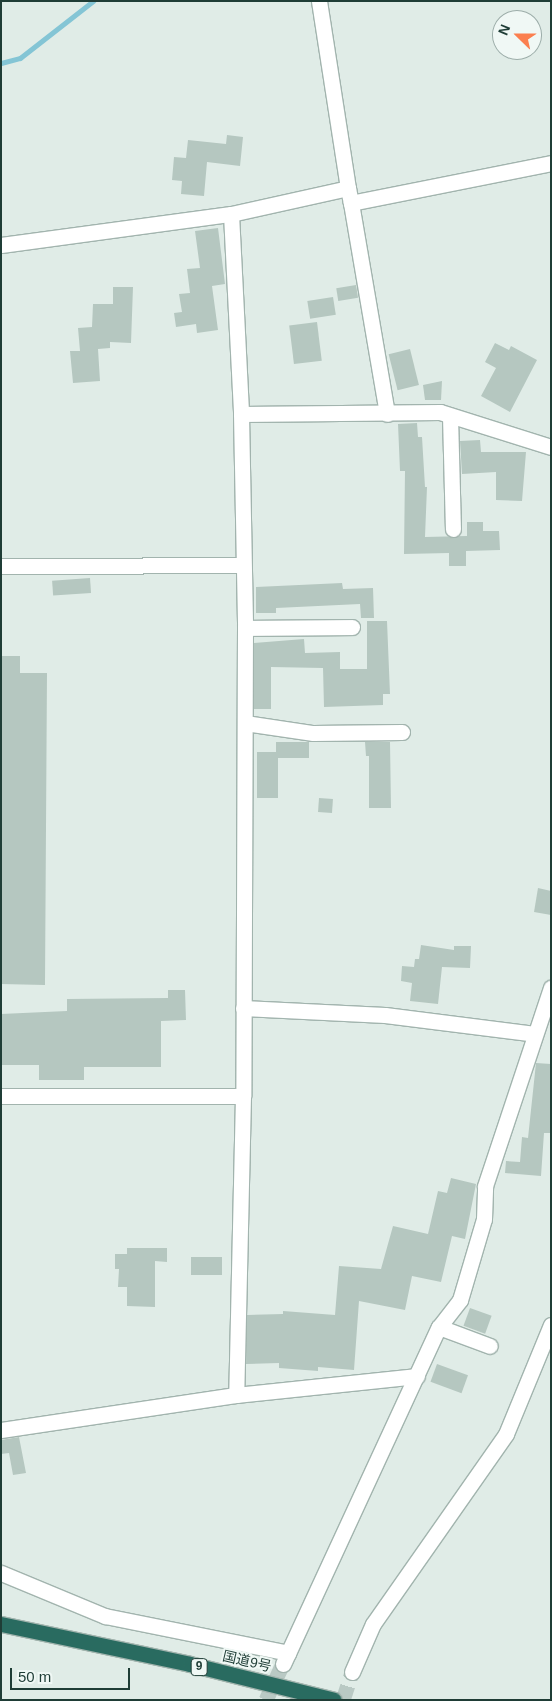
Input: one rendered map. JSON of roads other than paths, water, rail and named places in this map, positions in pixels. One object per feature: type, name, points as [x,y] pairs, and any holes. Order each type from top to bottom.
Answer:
[{"type":"highway","name":"国道9号","points":[[1,1614],[63,1639]]},
{"type":"highway","name":"国道9号","points":[[1,1624],[63,1639],[190,1664],[334,1700]]},
{"type":"street","points":[[319,1],[349,196],[387,414]]},
{"type":"street","points":[[1,245],[231,214],[551,163]]},
{"type":"street","points":[[231,214],[240,414],[245,628],[244,1096],[236,1395]]},
{"type":"street","points":[[240,414],[440,412],[551,447]]},
{"type":"street","points":[[450,416],[453,529]]},
{"type":"street","points":[[1,566],[243,565]]},
{"type":"street","points":[[245,628],[352,627]]},
{"type":"street","points":[[245,723],[313,733],[402,732]]},
{"type":"street","points":[[1,1572],[104,1616],[286,1658],[439,1327],[460,1300],[484,1219],[484,1186],[551,988]]},
{"type":"street","points":[[243,1008],[385,1015],[535,1034]]},
{"type":"street","points":[[1,1096],[244,1096]]},
{"type":"street","points":[[352,1672],[373,1624],[506,1434],[551,1325]]},
{"type":"street","points":[[439,1327],[490,1346]]},
{"type":"street","points":[[1,1430],[236,1395],[417,1376]]},
{"type":"waterway","points":[[1,63],[20,58],[93,1]]},
{"type":"tunnel","points":[[266,1700],[283,1664]]},
{"type":"tunnel","points":[[343,1700],[352,1672]]}]
